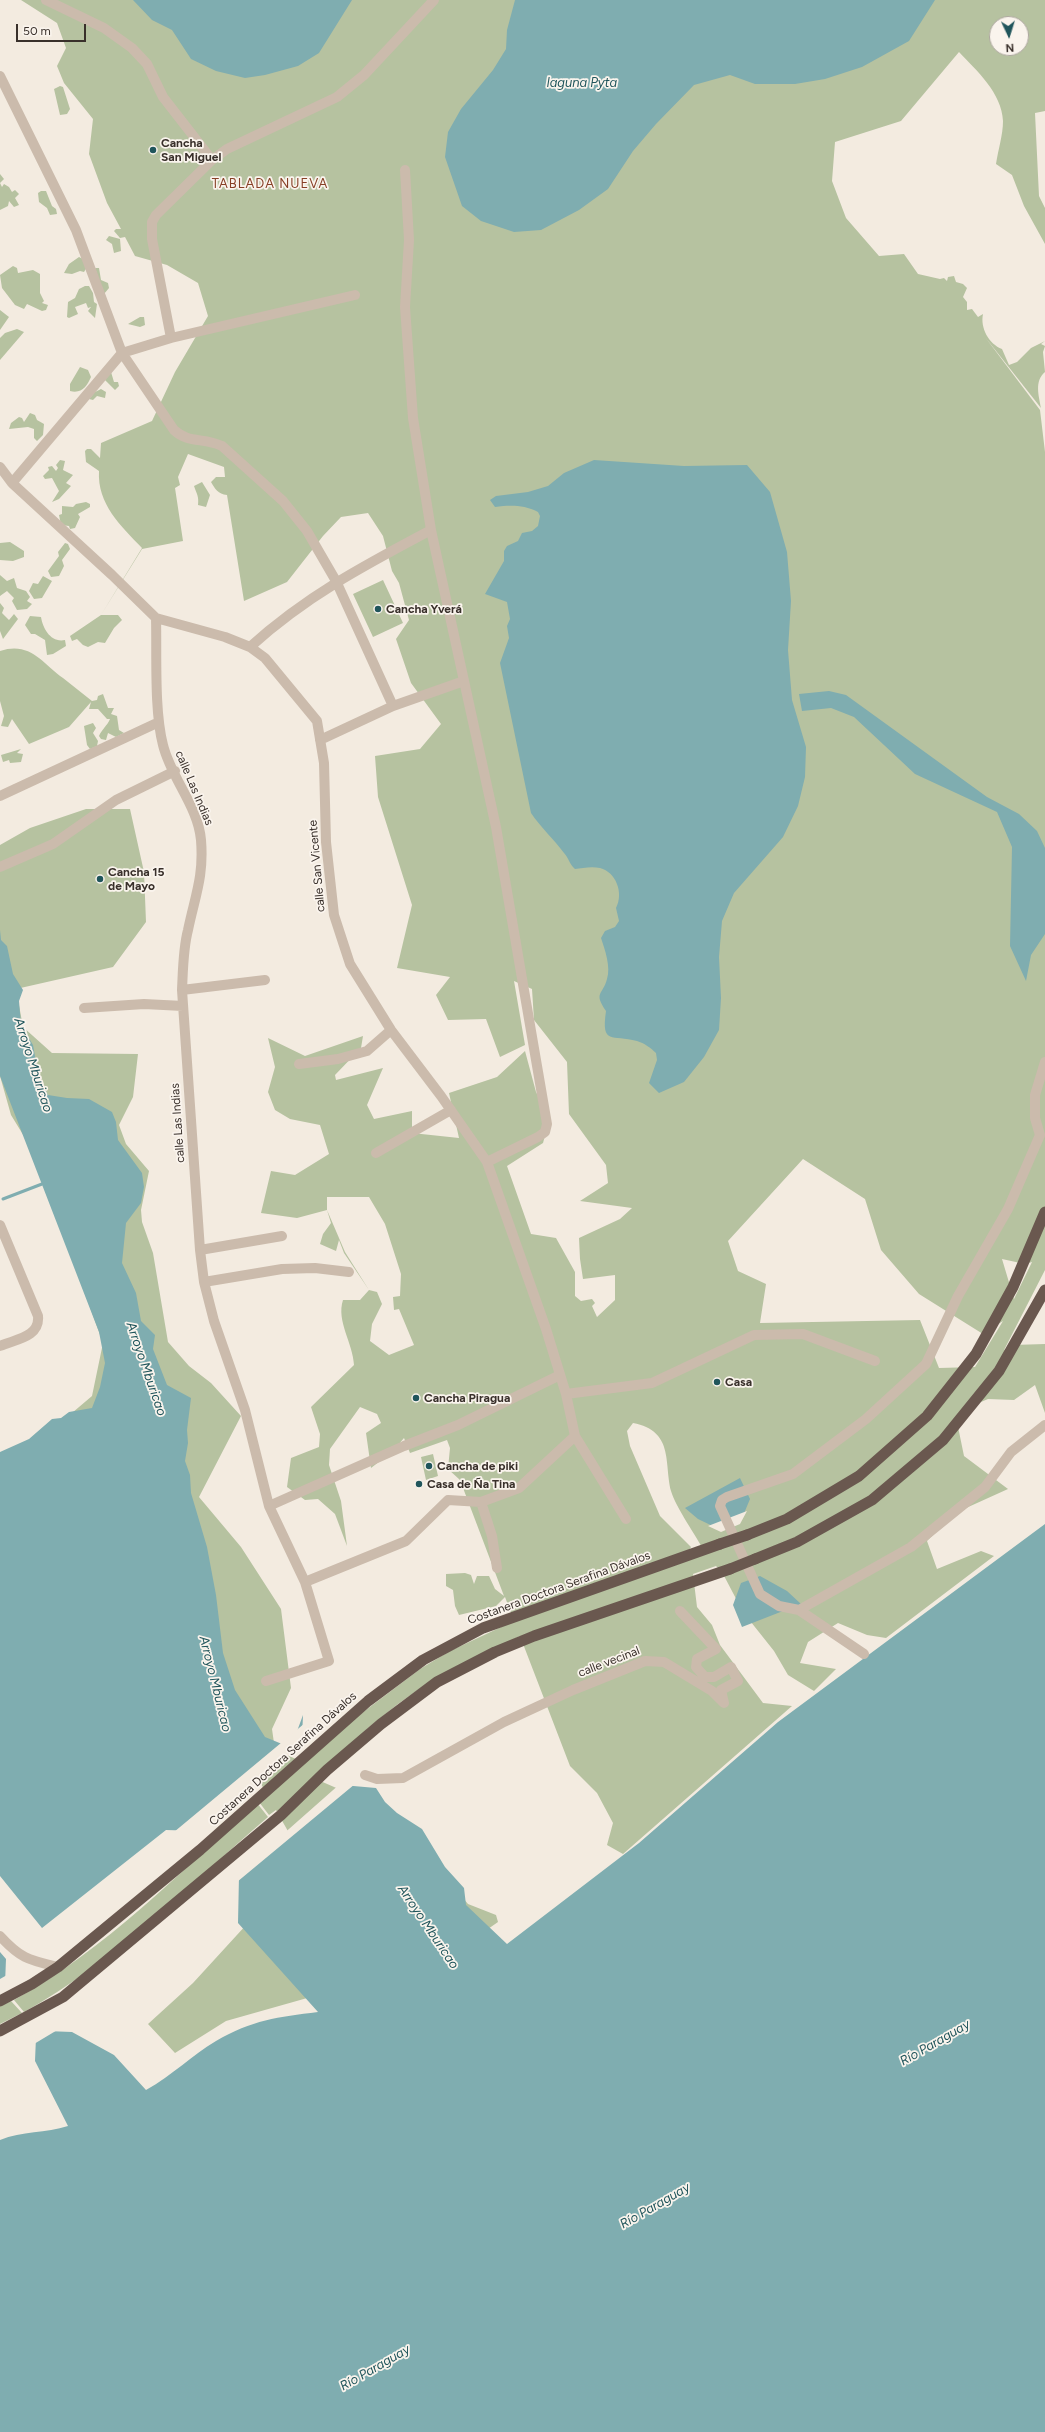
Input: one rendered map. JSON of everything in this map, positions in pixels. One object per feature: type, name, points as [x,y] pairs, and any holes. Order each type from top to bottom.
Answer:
[{"type":"highway","name":"Costanera Doctora Serafina Dávalos","points":[[0,2001],[32,1984],[58,1967],[200,1850],[368,1701],[423,1660],[483,1628],[747,1535],[787,1519],[860,1476],[927,1416],[976,1354],[1013,1287],[1045,1212]]},
{"type":"highway","points":[[3,2029],[63,1997],[281,1814],[327,1770],[381,1724],[437,1682],[496,1652],[534,1636],[755,1560],[797,1542],[872,1500],[943,1440],[999,1371],[1045,1290]]},
{"type":"street","points":[[46,0],[104,28],[132,48],[147,64],[163,97],[212,160]]},
{"type":"street","points":[[171,338],[152,239],[152,222],[156,215],[212,160],[227,149],[247,138],[337,97],[364,75],[434,0]]},
{"type":"street","points":[[0,76],[76,230],[122,353],[170,424],[182,438],[210,440],[222,446],[288,506],[307,531],[336,581],[393,706]]},
{"type":"street","points":[[405,170],[409,240],[405,306],[407,363],[413,418],[431,530],[496,827],[547,1124],[545,1132],[538,1137],[487,1162]]},
{"type":"street","points":[[12,483],[122,353],[171,338],[355,295]]},
{"type":"street","points":[[0,467],[12,483],[112,575],[156,618]]},
{"type":"street","points":[[250,647],[278,622],[336,581],[431,530]]},
{"type":"street","name":"calle San Vicente","points":[[156,618],[225,636],[250,647],[265,658],[317,720],[324,763],[326,842],[334,914],[350,964],[391,1030],[451,1110],[487,1162],[560,1374],[575,1436],[626,1520]]},
{"type":"street","name":"calle Las Indias","points":[[156,618],[160,722],[163,745],[169,764],[174,771],[196,819],[201,839],[200,887],[188,930],[184,952],[182,990],[193,1149],[197,1182],[200,1250],[204,1282],[221,1345],[245,1410],[269,1506],[305,1582],[329,1661],[266,1681]]},
{"type":"street","points":[[320,740],[393,706],[464,681]]},
{"type":"street","points":[[0,796],[160,722]]},
{"type":"street","points":[[0,867],[53,844],[116,800],[174,771]]},
{"type":"street","points":[[182,990],[265,980]]},
{"type":"street","points":[[84,1008],[144,1004],[183,1006]]},
{"type":"street","points":[[299,1064],[338,1059],[367,1051],[391,1030]]},
{"type":"street","points":[[864,1654],[799,1610],[779,1606],[760,1594],[720,1506],[722,1500],[727,1496],[793,1474],[866,1419],[926,1364],[958,1296],[1008,1209],[1040,1135],[1035,1118],[1035,1095],[1045,1062]]},
{"type":"street","points":[[376,1153],[451,1110]]},
{"type":"street","points":[[0,1225],[38,1316],[39,1325],[35,1332],[0,1346]]},
{"type":"street","points":[[200,1250],[282,1236]]},
{"type":"street","points":[[204,1282],[282,1269],[315,1268],[349,1272]]},
{"type":"street","points":[[566,1394],[652,1383],[754,1335],[803,1334],[875,1361]]},
{"type":"street","points":[[269,1506],[404,1446],[458,1425],[560,1374]]},
{"type":"street","points":[[799,1610],[911,1547],[985,1487],[1012,1452],[1045,1425]]},
{"type":"street","points":[[305,1582],[406,1541],[448,1500],[481,1502],[520,1488],[575,1436]]},
{"type":"street","points":[[481,1502],[492,1536],[497,1568]]},
{"type":"street","name":"calle vecinal","points":[[365,1775],[377,1779],[403,1778],[504,1722],[573,1690],[645,1661],[664,1662],[712,1691],[724,1703],[721,1690],[738,1681],[731,1667],[714,1677],[705,1677],[696,1667],[697,1659],[716,1649],[680,1611]]},
{"type":"street","points":[[0,1936],[15,1952],[25,1959],[58,1967]]},
{"type":"green space","points":[[21,0],[1045,0],[1045,111],[1035,113],[1039,196],[1045,208],[1045,244],[1024,206],[1012,175],[996,164],[1003,126],[1002,111],[998,101],[980,74],[959,52],[901,121],[835,142],[832,181],[846,218],[879,256],[904,254],[918,274],[940,279],[944,278],[947,281],[948,277],[954,276],[956,282],[963,284],[967,288],[963,297],[967,302],[967,310],[972,309],[978,317],[983,314],[982,319],[986,335],[997,347],[1002,349],[1009,365],[1017,362],[1031,348],[1045,341],[1041,344],[1045,346],[1043,352],[1045,372],[1038,384],[1038,394],[1041,408],[985,337],[1040,410],[1045,452],[1045,1270],[1004,1350],[1013,1345],[1045,1344],[1045,1413],[1035,1385],[1014,1400],[988,1399],[960,1411],[956,1417],[964,1456],[1008,1489],[955,1513],[927,1541],[937,1569],[981,1551],[994,1556],[886,1638],[867,1635],[838,1623],[808,1642],[800,1663],[836,1669],[814,1691],[788,1675],[774,1651],[743,1612],[722,1572],[716,1566],[693,1574],[697,1607],[712,1625],[720,1645],[763,1703],[792,1706],[623,1854],[607,1845],[613,1823],[597,1793],[570,1766],[520,1636],[429,1682],[368,1728],[318,1780],[341,1790],[428,1856],[468,1904],[496,1915],[498,1922],[445,1959],[226,2021],[175,2053],[148,2024],[193,1983],[247,1924],[289,1833],[276,1810],[269,1815],[259,1802],[267,1795],[253,1769],[0,1474],[92,1396],[103,1343],[33,1151],[11,1115],[0,1076],[0,845],[30,828],[86,809],[130,809],[144,872],[146,922],[113,967],[16,989],[23,1027],[52,1053],[138,1054],[133,1097],[119,1125],[126,1144],[149,1171],[141,1210],[142,1222],[153,1253],[168,1342],[189,1366],[211,1383],[241,1416],[199,1497],[241,1547],[281,1609],[291,1688],[272,1729],[275,1750],[296,1759],[358,1716],[420,1669],[450,1651],[514,1621],[505,1597],[496,1606],[459,1615],[455,1606],[453,1590],[446,1586],[446,1574],[465,1573],[471,1575],[474,1584],[477,1576],[489,1576],[495,1589],[504,1596],[460,1480],[448,1469],[450,1448],[447,1440],[410,1453],[404,1438],[393,1451],[371,1468],[366,1433],[381,1423],[377,1414],[360,1407],[330,1449],[329,1465],[341,1501],[347,1546],[335,1514],[318,1499],[305,1500],[287,1487],[291,1458],[319,1447],[320,1434],[311,1407],[354,1365],[351,1349],[343,1324],[341,1308],[343,1300],[360,1300],[369,1290],[377,1292],[382,1304],[372,1324],[370,1341],[389,1355],[414,1345],[399,1309],[394,1310],[393,1297],[400,1296],[401,1274],[385,1224],[369,1197],[327,1197],[327,1210],[297,1218],[261,1213],[271,1171],[295,1175],[329,1154],[320,1125],[290,1119],[275,1110],[268,1092],[275,1067],[268,1038],[305,1056],[363,1036],[361,1048],[335,1075],[336,1080],[383,1068],[367,1105],[374,1119],[412,1111],[412,1133],[459,1138],[449,1093],[497,1077],[525,1051],[536,1092],[550,1117],[543,1143],[507,1166],[531,1234],[556,1238],[575,1272],[575,1296],[581,1301],[592,1299],[595,1303],[592,1306],[597,1317],[615,1300],[615,1275],[583,1279],[579,1238],[620,1219],[632,1208],[580,1201],[608,1183],[606,1165],[569,1114],[567,1062],[534,1020],[532,989],[514,981],[525,1045],[500,1057],[486,1019],[448,1020],[436,995],[450,977],[397,968],[412,905],[378,797],[375,756],[420,749],[441,724],[411,683],[396,639],[409,620],[399,583],[392,571],[383,536],[368,513],[341,517],[323,536],[287,582],[244,601],[227,495],[221,494],[217,491],[211,482],[216,477],[225,477],[224,467],[188,454],[178,477],[180,485],[175,488],[183,541],[142,549],[101,615],[142,548],[119,523],[106,504],[99,483],[99,471],[86,462],[85,451],[87,449],[91,449],[100,458],[101,443],[152,421],[175,372],[208,316],[198,283],[167,265],[135,256],[125,237],[120,238],[114,231],[116,229],[121,229],[107,203],[89,154],[93,119],[64,83],[57,66],[66,48],[57,23]],"holes":[[[803,1159],[865,1199],[881,1250],[919,1294],[983,1334],[1003,1321],[975,1367],[939,1368],[920,1320],[760,1323],[766,1284],[738,1271],[728,1241]],[[1002,1259],[1025,1264],[1032,1262],[1014,1299]],[[633,1423],[646,1427],[655,1433],[661,1440],[667,1459],[671,1491],[705,1553],[687,1554],[691,1547],[660,1516],[630,1446],[627,1431]]]},
{"type":"green space","points":[[60,86],[63,87],[70,109],[67,114],[60,115],[54,89]]},
{"type":"green space","points":[[0,174],[4,179],[0,183]]},
{"type":"green space","points":[[0,183],[2,187],[4,184],[9,187],[12,192],[15,190],[19,194],[15,198],[19,205],[14,207],[9,201],[8,206],[0,210]]},
{"type":"green space","points":[[41,191],[46,191],[52,206],[56,209],[57,214],[50,215],[47,208],[39,202],[38,193]]},
{"type":"green space","points":[[109,236],[120,239],[121,251],[114,253],[112,244],[106,240]]},
{"type":"green space","points":[[79,257],[85,260],[87,267],[84,272],[80,271],[72,274],[64,273],[69,264]]},
{"type":"green space","points":[[13,266],[17,268],[18,273],[33,270],[40,274],[40,293],[44,301],[42,303],[48,305],[46,310],[42,311],[27,304],[24,309],[15,305],[2,288],[0,275]]},
{"type":"green space","points":[[95,268],[99,268],[101,280],[108,283],[109,288],[104,294]]},
{"type":"green space","points":[[89,286],[93,293],[94,302],[97,304],[95,318],[88,311],[91,307],[88,308],[86,303],[75,307],[78,314],[69,318],[67,317],[68,302],[75,298],[79,289]]},
{"type":"green space","points":[[0,310],[9,317],[0,330]]},
{"type":"green space","points":[[140,317],[144,317],[145,325],[140,327],[128,324]]},
{"type":"green space","points":[[17,329],[24,332],[0,360],[0,338],[5,333]]},
{"type":"green space","points":[[80,367],[88,370],[91,377],[86,386],[81,390],[74,392],[70,391],[70,384]]},
{"type":"green space","points":[[111,372],[114,382],[118,382],[119,386],[115,390],[104,379]]},
{"type":"green space","points":[[101,389],[106,392],[105,398],[97,396],[93,400],[89,399],[95,392]]},
{"type":"green space","points":[[30,413],[35,415],[37,420],[44,424],[43,435],[37,441],[34,438],[34,429],[28,427],[9,429],[11,423],[19,417],[22,418],[24,422]]},
{"type":"green space","points":[[60,460],[65,461],[63,470],[73,475],[66,483],[71,486],[59,499],[52,502],[59,491],[52,478],[45,479],[43,476],[49,470],[48,467],[52,466],[56,471],[58,468],[56,465]]},
{"type":"green space","points":[[202,482],[210,495],[206,507],[198,505],[198,497],[194,486]]},
{"type":"green space","points":[[86,502],[90,504],[90,507],[78,514],[80,517],[75,528],[70,529],[69,526],[61,525],[59,515],[62,514],[62,506],[73,507],[76,504]]},
{"type":"green space","points":[[10,542],[24,551],[24,557],[13,561],[0,560],[0,543]]},
{"type":"green space","points":[[65,543],[68,544],[70,549],[62,560],[64,566],[59,576],[51,577],[48,571],[59,556],[58,552]]},
{"type":"green space","points":[[0,575],[7,581],[14,578],[17,588],[26,591],[30,597],[27,601],[32,604],[27,609],[17,610],[12,601],[14,598],[7,591],[0,596]]},
{"type":"green space","points":[[43,576],[52,581],[42,598],[34,599],[29,591],[33,583],[38,584]]},
{"type":"green space","name":"Cancha Yverá","points":[[383,580],[403,623],[373,637],[353,594]]},
{"type":"green space","points":[[0,603],[4,608],[2,613],[9,620],[14,614],[18,619],[3,639],[0,631]]},
{"type":"green space","points":[[101,615],[118,615],[122,620],[114,628],[105,643],[98,642],[88,647],[83,645],[77,639],[72,641],[70,636]]},
{"type":"green space","points":[[30,616],[41,617],[48,634],[56,639],[65,640],[66,646],[53,654],[47,655],[45,640],[35,634],[31,634],[25,625]]},
{"type":"green space","points":[[20,649],[28,651],[42,660],[92,701],[97,700],[98,696],[103,694],[108,708],[114,708],[111,714],[117,716],[119,730],[124,733],[116,737],[108,733],[106,740],[101,739],[99,736],[110,719],[107,719],[98,709],[89,709],[91,702],[69,727],[29,744],[12,719],[8,727],[1,726],[4,716],[0,701],[0,651]]},
{"type":"green space","points":[[93,723],[96,728],[93,733],[98,741],[97,746],[90,749],[87,745],[84,726]]},
{"type":"green space","points":[[21,749],[17,753],[23,754],[21,762],[10,763],[9,760],[3,762],[1,755]]},
{"type":"green space","points":[[327,1210],[345,1252],[369,1290],[344,1253],[339,1240],[336,1251],[320,1244],[323,1234],[331,1223]]},
{"type":"green space","name":"Cancha de piki","points":[[433,1454],[438,1476],[426,1480],[421,1457]]},
{"type":"green space","points":[[257,1803],[268,1817],[120,1946],[57,1992],[24,2012],[14,2000],[80,1958],[111,1934],[141,1909]]},
{"type":"green space","points":[[11,2001],[22,2013],[0,2024],[0,2006]]},
{"type":"water","points":[[133,0],[352,0],[319,53],[298,66],[265,75],[245,78],[216,71],[191,59],[172,30],[152,20]]},
{"type":"water","name":"laguna Pyta","points":[[515,0],[935,0],[909,41],[862,67],[825,79],[795,84],[755,84],[730,75],[694,85],[656,124],[633,151],[608,189],[579,210],[541,230],[514,232],[481,221],[462,206],[445,157],[448,132],[461,109],[493,70],[506,49],[507,30]]},
{"type":"water","points":[[594,460],[684,466],[747,465],[770,492],[787,552],[791,601],[788,650],[792,700],[806,747],[805,777],[798,806],[783,837],[734,893],[722,921],[719,957],[721,998],[719,1030],[704,1057],[684,1082],[659,1093],[649,1083],[657,1060],[656,1053],[640,1042],[610,1036],[607,1034],[605,1029],[606,1011],[600,1000],[600,994],[607,979],[608,969],[607,958],[601,938],[605,931],[615,927],[619,921],[616,908],[619,890],[614,878],[606,870],[594,867],[575,869],[571,865],[566,855],[531,813],[500,663],[509,638],[507,626],[510,619],[507,602],[485,594],[504,561],[504,551],[507,546],[518,541],[522,533],[532,531],[538,526],[540,516],[538,512],[522,507],[495,507],[490,500],[496,496],[528,492],[548,486],[564,473]]},
{"type":"water","points":[[829,691],[846,695],[987,797],[1019,814],[1037,831],[1045,848],[1045,934],[1031,955],[1026,981],[1010,946],[1012,847],[997,812],[915,774],[854,717],[831,708],[802,711],[799,694]]},
{"type":"water","name":"Arroyo Mburicao","points":[[0,930],[1,940],[7,946],[13,974],[23,990],[19,1001],[21,1025],[33,1045],[39,1078],[48,1095],[89,1099],[112,1112],[116,1122],[118,1140],[142,1173],[144,1187],[141,1203],[126,1223],[122,1263],[136,1293],[141,1321],[155,1335],[153,1349],[167,1385],[191,1398],[187,1430],[188,1443],[185,1461],[190,1475],[191,1493],[207,1547],[216,1595],[223,1653],[235,1690],[265,1737],[282,1744],[296,1734],[303,1715],[302,1738],[199,1831],[166,1830],[42,1928],[0,1876],[0,1452],[29,1439],[52,1419],[61,1418],[69,1412],[92,1408],[100,1387],[105,1363],[99,1332],[0,1076]]},
{"type":"water","points":[[740,1478],[750,1499],[740,1523],[721,1530],[698,1519],[685,1508]]},
{"type":"water","points":[[1045,1524],[1045,2432],[0,2432],[0,2140],[17,2135],[68,2126],[35,2061],[36,2037],[46,2031],[72,2032],[114,2055],[146,2090],[216,2041],[242,2028],[266,2020],[318,2012],[238,1923],[239,1876],[342,1785],[376,1788],[385,1802],[397,1813],[422,1829],[445,1867],[464,1888],[466,1905],[507,1944],[639,1843],[778,1722]]},
{"type":"water","points":[[760,1576],[787,1591],[801,1604],[742,1627],[733,1605],[741,1583]]},
{"type":"water","points":[[0,1952],[6,1959],[5,1984],[0,1986]]},
{"type":"pier","points":[[747,1511],[740,1524],[721,1532],[708,1526]]},
{"type":"pier","points":[[305,1723],[303,1739],[200,1833],[174,1832]]},
{"type":"pier","points":[[341,1783],[355,1784],[237,1882],[238,1874]]},
{"type":"pier","points":[[7,1975],[7,1984],[0,1988],[0,1979]]},
{"type":"pier","points":[[45,2029],[59,2029],[34,2044],[34,2036]]},
{"type":"waterway","points":[[3,1199],[42,1184]]},
{"type":"place","name":"Cancha San Miguel","points":[[153,150]]},
{"type":"place","name":"Cancha Yverá","points":[[378,609]]},
{"type":"place","name":"Cancha 15 de Mayo","points":[[100,879]]},
{"type":"place","name":"Casa","points":[[717,1382]]},
{"type":"place","name":"Cancha Piragua","points":[[416,1398]]},
{"type":"place","name":"Cancha de piki","points":[[429,1466]]},
{"type":"place","name":"Casa de Ña Tina","points":[[419,1484]]},
{"type":"district","name":"TABLADA NUEVA","points":[[270,184]]},
{"type":"water label","name":"Río Paraguay","points":[[935,2043]]},
{"type":"water label","name":"Río Paraguay","points":[[655,2206]]},
{"type":"water label","name":"Río Paraguay","points":[[375,2368]]}]
